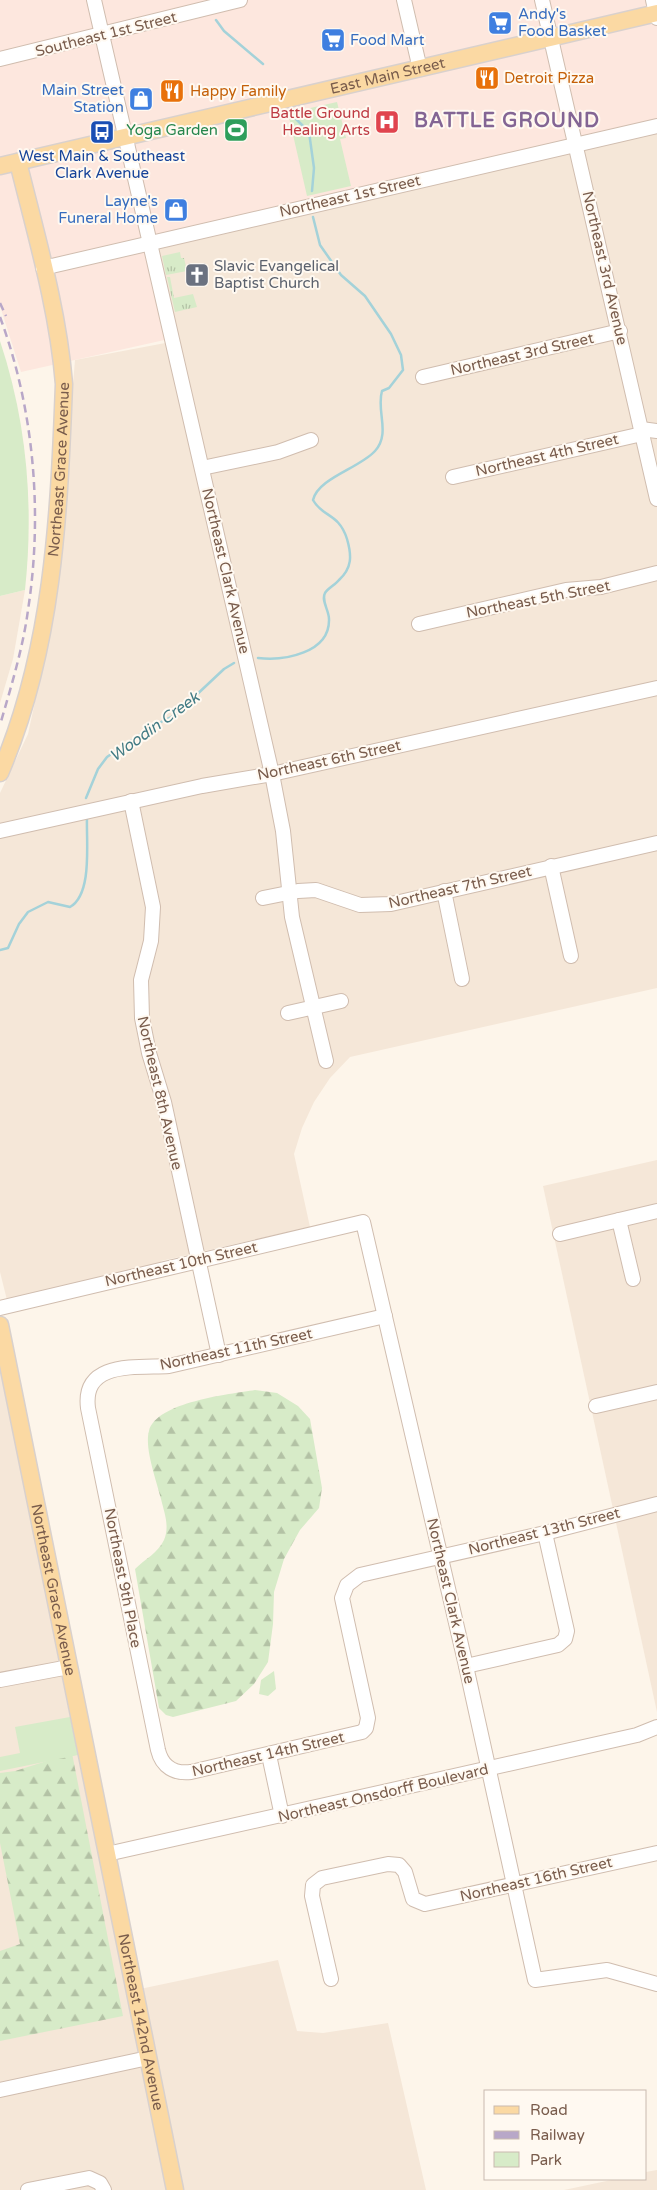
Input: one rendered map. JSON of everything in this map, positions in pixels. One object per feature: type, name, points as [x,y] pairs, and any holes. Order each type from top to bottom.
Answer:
[{"type":"main road","name":"East Main Street","points":[[0,166],[420,69],[656,11]]},
{"type":"main road","name":"Northeast Grace Avenue","points":[[0,773],[18,727],[40,650],[51,582],[64,384],[61,353],[44,268],[18,162]]},
{"type":"main road","name":"Northeast Grace Avenue","points":[[0,1325],[107,1854]]},
{"type":"main road","name":"Northeast 142nd Avenue","points":[[107,1854],[175,2190]]},
{"type":"street","name":"Northeast Clark Avenue","points":[[94,0],[272,774],[283,831],[292,917],[326,1060]]},
{"type":"street","name":"Southeast 1st Street","points":[[0,59],[102,36],[240,0]]},
{"type":"street","points":[[404,0],[420,69]]},
{"type":"street","name":"Northeast 3rd Avenue","points":[[542,0],[620,331],[657,499]]},
{"type":"street","name":"Northeast 1st Street","points":[[44,268],[657,126]]},
{"type":"street","name":"Northeast 3rd Street","points":[[423,377],[620,331]]},
{"type":"street","name":"Northeast 4th Street","points":[[452,477],[642,432],[657,431]]},
{"type":"street","points":[[202,468],[278,452],[311,440]]},
{"type":"street","name":"Northeast 5th Street","points":[[419,624],[566,590],[602,588],[657,573]]},
{"type":"street","name":"Northeast 6th Street","points":[[0,831],[131,801],[272,774],[657,688]]},
{"type":"street","name":"Northeast 8th Avenue","points":[[131,801],[153,907],[151,941],[141,980],[142,1018],[149,1053],[164,1102],[219,1355]]},
{"type":"street","name":"Northeast 7th Street","points":[[262,898],[316,890],[368,906],[391,904],[657,843]]},
{"type":"street","points":[[551,866],[571,956]]},
{"type":"street","points":[[444,891],[462,979]]},
{"type":"street","points":[[288,1013],[341,1001]]},
{"type":"street","points":[[560,1234],[657,1211]]},
{"type":"street","points":[[619,1220],[633,1279]]},
{"type":"street","name":"Northeast Clark Avenue","points":[[363,1222],[466,1666],[535,1980],[608,1970],[657,1984]]},
{"type":"street","name":"Northeast 10th Street","points":[[0,1308],[363,1222]]},
{"type":"street","name":"Northeast 11th Street","points":[[92,1385],[98,1377],[109,1371],[137,1366],[169,1366],[384,1316]]},
{"type":"street","name":"Northeast 9th Place","points":[[92,1385],[88,1396],[91,1420],[158,1750],[162,1760],[169,1768]]},
{"type":"street","points":[[596,1406],[657,1392]]},
{"type":"street","name":"Northeast 13th Street","points":[[366,1728],[368,1718],[343,1606],[342,1598],[347,1585],[367,1573],[545,1533],[657,1504]]},
{"type":"street","points":[[466,1666],[558,1645],[565,1639],[567,1631],[545,1533]]},
{"type":"street","points":[[0,1680],[69,1667]]},
{"type":"street","name":"Northeast 14th Street","points":[[169,1768],[185,1773],[358,1734],[366,1728]]},
{"type":"street","name":"Northeast Onsdorff Boulevard","points":[[107,1854],[489,1769],[637,1735],[657,1728]]},
{"type":"street","points":[[269,1755],[282,1816]]},
{"type":"street","name":"Northeast 16th Street","points":[[331,1979],[312,1896],[313,1884],[322,1878],[388,1864],[399,1865],[405,1872],[410,1896],[416,1902],[425,1904],[657,1853]]},
{"type":"street","points":[[0,2090],[148,2058]]},
{"type":"street","points":[[28,2190],[85,2178],[100,2185]]},
{"type":"shaded area","points":[[0,0],[657,0],[657,133],[148,243],[169,339],[21,372],[0,306]]},
{"type":"shaded area","points":[[657,133],[657,988],[350,1057],[330,1078],[314,1102],[302,1128],[294,1154],[310,1227],[161,1261],[165,1276],[10,1312],[0,1272],[0,793],[28,734],[54,614],[75,360],[176,341],[152,245]]},
{"type":"shaded area","points":[[25,590],[13,659],[0,703],[0,596]]},
{"type":"shaded area","points":[[657,1160],[657,1712],[543,1186]]},
{"type":"shaded area","points":[[0,1367],[70,1717],[167,2190],[0,2190]]},
{"type":"shaded area","points":[[278,1960],[297,2031],[323,2033],[388,2023],[426,2190],[183,2190],[140,1989]]},
{"type":"shaded area","points":[[657,2170],[657,2190],[564,2190],[611,2180],[647,2180],[647,2172]]},
{"type":"green space","points":[[337,102],[346,138],[340,139],[351,186],[307,196],[288,113]]},
{"type":"green space","points":[[180,252],[181,258],[184,258],[187,271],[166,275],[162,256]]},
{"type":"green space","points":[[167,277],[170,277],[174,298],[193,294],[197,307],[175,312]]},
{"type":"green space","points":[[0,341],[17,402],[22,433],[26,464],[29,527],[25,590],[0,596]]},
{"type":"green space","points":[[255,1390],[277,1393],[298,1406],[310,1419],[322,1488],[319,1508],[300,1530],[284,1559],[274,1592],[273,1624],[268,1662],[254,1684],[236,1701],[173,1717],[166,1715],[159,1708],[135,1569],[158,1549],[166,1535],[165,1514],[148,1446],[149,1431],[155,1421],[179,1406],[212,1397]]},
{"type":"green space","points":[[274,1671],[276,1689],[268,1696],[259,1694],[261,1680]]},
{"type":"green space","points":[[70,1717],[78,1755],[0,1771],[0,1757],[20,1753],[15,1727]]},
{"type":"green space","points":[[72,1753],[123,2016],[0,2041],[0,1951],[20,1944],[0,1843],[0,1773],[15,1771]]},
{"type":"waterway","name":"Woodin Creek","points":[[216,20],[224,31],[263,64]]},
{"type":"waterway","name":"Woodin Creek","points":[[289,112],[309,132],[314,168],[312,191]]},
{"type":"waterway","name":"Woodin Creek","points":[[258,658],[280,658],[304,652],[322,640],[327,631],[329,619],[324,596],[326,591],[337,582],[349,566],[350,551],[340,524],[321,510],[313,500],[316,492],[323,485],[360,463],[375,451],[380,444],[383,429],[382,391],[389,388],[403,370],[401,355],[391,334],[365,296],[341,275],[320,245],[313,217]]},
{"type":"waterway","name":"Woodin Creek","points":[[86,798],[98,769],[107,757],[151,727],[175,715],[224,669],[234,663]]},
{"type":"waterway","name":"Woodin Creek","points":[[0,950],[8,948],[19,924],[28,912],[48,902],[70,907],[77,900],[82,891],[87,866],[87,817]]},
{"type":"railway","points":[[0,303],[6,316]]},
{"type":"railway","points":[[0,317],[12,352],[21,388],[28,425],[35,499],[35,536],[26,624],[0,725]]},
{"type":"place","name":"Andy's Food Basket","points":[[500,23]]},
{"type":"place","name":"Food Mart","points":[[333,40]]},
{"type":"place","name":"Detroit Pizza","points":[[487,78]]},
{"type":"place","name":"Happy Family","points":[[172,91]]},
{"type":"place","name":"Main Street Station","points":[[141,99]]},
{"type":"place","name":"Battle Ground Healing Arts","points":[[387,122]]},
{"type":"place","name":"Yoga Garden","points":[[236,130]]},
{"type":"place","name":"West Main & Southeast Clark Avenue","points":[[102,132]]},
{"type":"place","name":"Layne's Funeral Home","points":[[176,210]]},
{"type":"place","name":"Slavic Evangelical Baptist Church","points":[[197,275]]},
{"type":"district","name":"BATTLE GROUND","points":[[507,120]]}]
